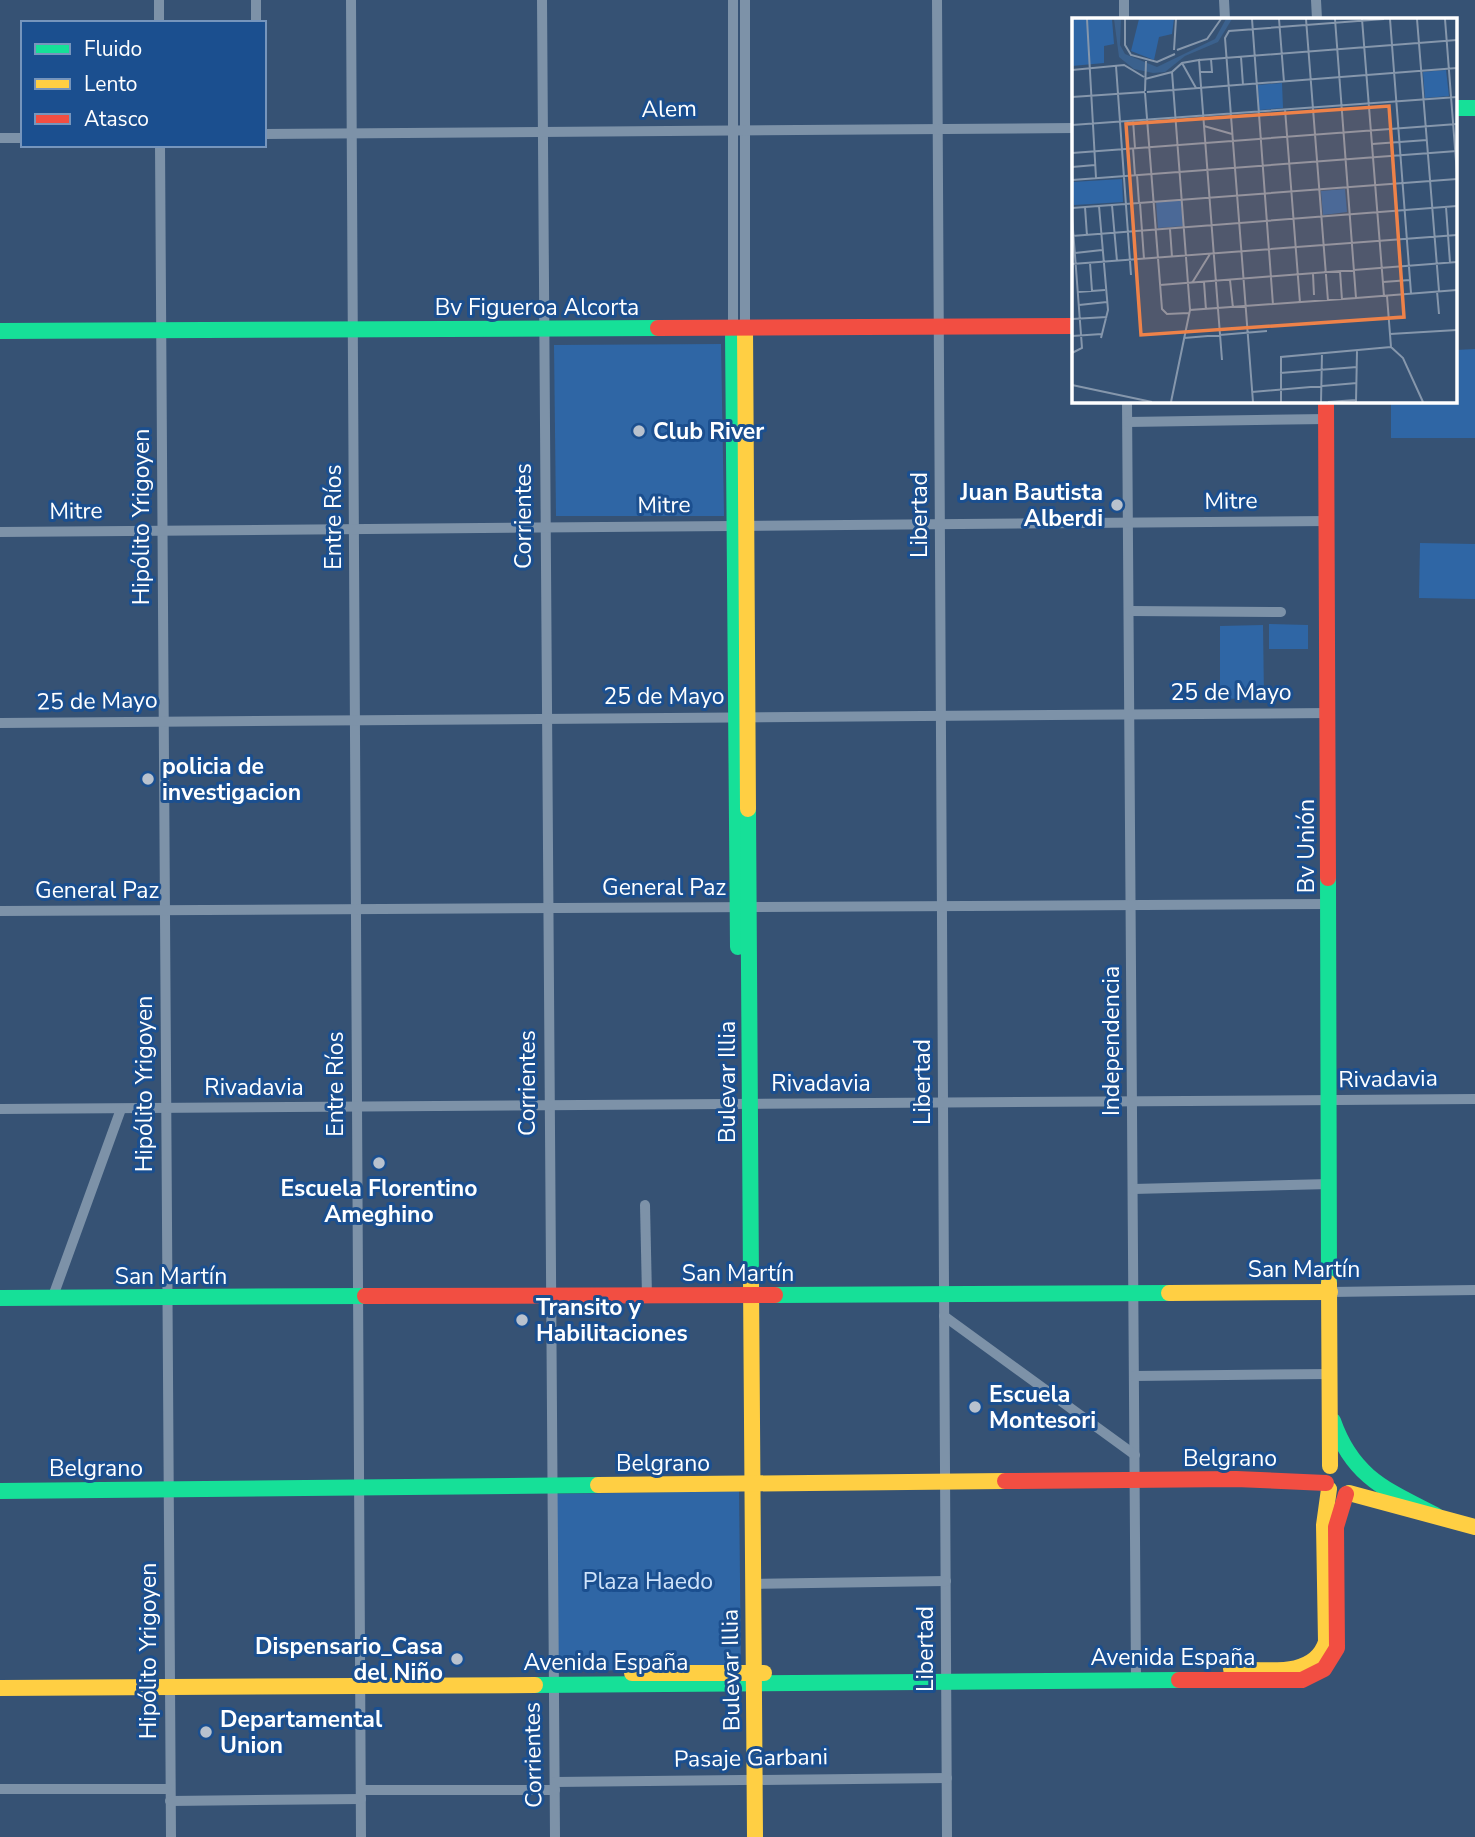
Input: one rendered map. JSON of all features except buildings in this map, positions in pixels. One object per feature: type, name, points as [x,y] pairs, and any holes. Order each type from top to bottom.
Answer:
[{"type":"main road","name":"Bv Figueroa Alcorta","points":[[0,331],[1072,326]]},
{"type":"main road","name":"Bulevar Illia","points":[[739,329],[748,1679],[750,1779],[755,1837]]},
{"type":"main road","name":"Bv Unión","points":[[1326,402],[1330,1466]]},
{"type":"main road","name":"San Martín","points":[[0,1298],[1330,1292]]},
{"type":"main road","points":[[1327,1658],[1337,1648],[1336,1527],[1347,1494],[1358,1485],[1354,1467],[1337,1438],[1331,1412]]},
{"type":"main road","points":[[1327,1658],[1324,1525],[1330,1466],[1339,1460],[1354,1467],[1437,1516]]},
{"type":"main road","name":"Belgrano","points":[[0,1491],[1236,1479],[1328,1486]]},
{"type":"main road","name":"Bulevar Illia","points":[[747,1485],[753,1584],[748,1679]]},
{"type":"main road","points":[[1328,1486],[1347,1494],[1475,1527]]},
{"type":"main road","name":"Avenida España","points":[[0,1688],[945,1674],[1136,1675],[1302,1680],[1316,1676],[1327,1658]]},
{"type":"main road","name":"Avenida España","points":[[0,1679],[170,1684]]},
{"type":"main road","name":"Bulevar Illia","points":[[745,1837],[750,1779]]},
{"type":"street","points":[[159,0],[159,21]]},
{"type":"street","points":[[256,0],[256,21]]},
{"type":"street","name":"Entre Ríos","points":[[351,0],[361,1837]]},
{"type":"street","name":"Corrientes","points":[[541,0],[555,1837]]},
{"type":"street","points":[[733,0],[739,131]]},
{"type":"street","points":[[739,329],[739,131],[744,0]]},
{"type":"street","name":"Libertad","points":[[937,0],[947,1837]]},
{"type":"street","points":[[1124,0],[1124,18]]},
{"type":"street","points":[[1224,0],[1225,18]]},
{"type":"street","points":[[1316,0],[1317,18]]},
{"type":"street","name":"Alem","points":[[266,134],[1072,128]]},
{"type":"street","points":[[0,138],[21,138]]},
{"type":"street","name":"Hipólito Yrigoyen","points":[[160,147],[171,1837]]},
{"type":"street","name":"Independencia","points":[[1127,402],[1136,1675]]},
{"type":"street","points":[[1128,422],[1326,419]]},
{"type":"street","name":"Mitre","points":[[0,532],[1328,521]]},
{"type":"street","points":[[1130,611],[1281,612]]},
{"type":"street","name":"25 de Mayo","points":[[0,723],[1329,713]]},
{"type":"street","name":"General Paz","points":[[0,911],[1329,904]]},
{"type":"street","name":"Rivadavia","points":[[0,1109],[1475,1099]]},
{"type":"street","points":[[52,1299],[121,1109]]},
{"type":"street","points":[[1133,1188],[1329,1184]]},
{"type":"street","points":[[645,1205],[647,1296]]},
{"type":"street","name":"San Martín","points":[[1330,1292],[1475,1290]]},
{"type":"street","points":[[944,1316],[1135,1455]]},
{"type":"street","points":[[1134,1376],[1331,1374]]},
{"type":"street","points":[[753,1584],[946,1581]]},
{"type":"street","name":"Pasaje Garbani","points":[[170,1801],[750,1779],[947,1778]]},
{"type":"street","points":[[0,1789],[170,1789]]},
{"type":"green space","name":"Club River","points":[[721,344],[724,516],[556,516],[554,345]]},
{"type":"green space","points":[[1475,349],[1475,438],[1391,438],[1391,402],[1458,402],[1458,350]]},
{"type":"green space","points":[[1420,543],[1475,544],[1475,599],[1419,598]]},
{"type":"green space","points":[[1269,624],[1308,625],[1308,649],[1269,649]]},
{"type":"green space","points":[[1263,625],[1264,698],[1220,699],[1220,626]]},
{"type":"green space","name":"Plaza Haedo","points":[[739,1491],[741,1669],[556,1671],[555,1494]]},
{"type":"traffic: fast","points":[[1458,108],[1475,108]]},
{"type":"traffic: fast","points":[[0,331],[658,328]]},
{"type":"traffic: fast","points":[[733,330],[738,947]]},
{"type":"traffic: fast","points":[[748,809],[751,1282]]},
{"type":"traffic: fast","points":[[1328,878],[1329,1283]]},
{"type":"traffic: fast","points":[[775,1295],[1169,1293]]},
{"type":"traffic: fast","points":[[0,1298],[365,1296]]},
{"type":"traffic: fast","points":[[1333,1421],[1351,1456],[1374,1480],[1387,1490],[1437,1516]]},
{"type":"traffic: fast","points":[[0,1491],[598,1485]]},
{"type":"traffic: fast","points":[[535,1685],[1179,1680]]},
{"type":"traffic: slow","points":[[745,328],[748,809]]},
{"type":"traffic: slow","points":[[751,1282],[755,1837]]},
{"type":"traffic: slow","points":[[1329,1283],[1330,1466]]},
{"type":"traffic: slow","points":[[1169,1293],[1330,1292]]},
{"type":"traffic: slow","points":[[598,1485],[1005,1481]]},
{"type":"traffic: slow","points":[[1231,1669],[1286,1670],[1311,1662],[1320,1654],[1326,1642],[1324,1525],[1329,1489]]},
{"type":"traffic: slow","points":[[1349,1493],[1475,1527]]},
{"type":"traffic: slow","points":[[632,1673],[764,1673]]},
{"type":"traffic: slow","points":[[0,1688],[535,1685]]},
{"type":"traffic: jam","points":[[658,328],[1072,326]]},
{"type":"traffic: jam","points":[[1326,402],[1328,878]]},
{"type":"traffic: jam","points":[[365,1296],[775,1295]]},
{"type":"traffic: jam","points":[[1005,1481],[1236,1479],[1326,1483]]},
{"type":"traffic: jam","points":[[1179,1680],[1302,1680],[1324,1669],[1337,1648],[1336,1527],[1346,1494]]},
{"type":"place","name":"Club River","points":[[639,431]]},
{"type":"place","name":"Juan Bautista Alberdi","points":[[1117,505]]},
{"type":"place","name":"policia de investigacion","points":[[148,779]]},
{"type":"place","name":"Escuela Florentino Ameghino","points":[[379,1163]]},
{"type":"place","name":"Transito y Habilitaciones","points":[[522,1320]]},
{"type":"place","name":"Escuela Montesori","points":[[975,1407]]},
{"type":"place","name":"Dispensario_Casa del Niño","points":[[457,1659]]},
{"type":"place","name":"Departamental Union","points":[[206,1732]]}]
